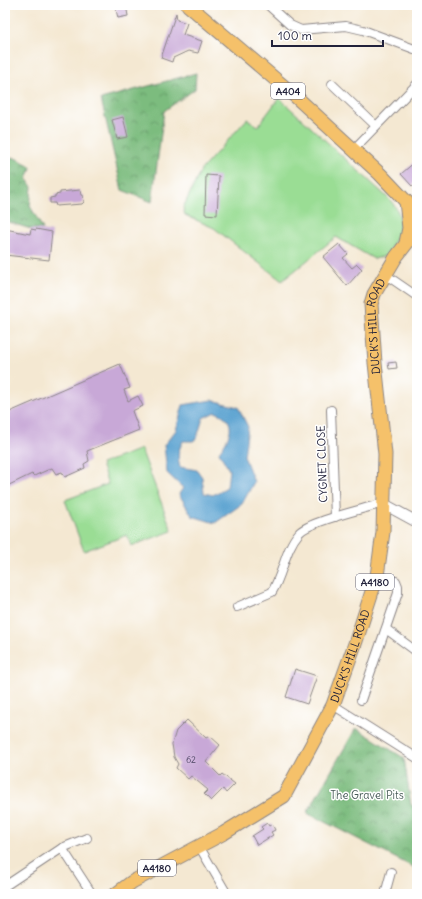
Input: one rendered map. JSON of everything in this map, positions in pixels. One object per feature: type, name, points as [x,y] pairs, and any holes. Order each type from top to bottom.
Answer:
[{"type":"main road","name":"A404","points":[[188,5],[295,96],[417,213]]},
{"type":"main road","points":[[406,201],[409,228],[406,243]]},
{"type":"main road","name":"DUCK'S HILL ROAD","points":[[116,894],[132,882],[199,846],[284,796],[333,704],[356,641],[377,576],[383,532],[385,454],[370,314],[374,294],[406,243],[417,230]]},
{"type":"street","points":[[268,5],[290,25],[302,30],[338,25],[346,26],[363,30],[417,50]]},
{"type":"street","points":[[332,84],[376,126]]},
{"type":"street","points":[[353,150],[417,84]]},
{"type":"street","points":[[386,275],[415,296]]},
{"type":"street","name":"CYGNET CLOSE","points":[[331,410],[335,517]]},
{"type":"street","points":[[384,504],[417,522]]},
{"type":"street","name":"CYGNET CLOSE","points":[[237,607],[272,592],[299,533],[315,524],[335,517],[384,504]]},
{"type":"street","points":[[361,700],[386,629],[398,586],[396,581],[392,579],[377,576]]},
{"type":"street","points":[[386,629],[417,652]]},
{"type":"street","points":[[333,704],[417,758]]},
{"type":"street","points":[[5,886],[62,848],[87,838]]},
{"type":"street","points":[[199,846],[227,894]]},
{"type":"street","points":[[62,848],[92,894]]},
{"type":"street","points":[[385,894],[391,872]]},
{"type":"green space","points":[[196,73],[195,89],[164,111],[152,202],[122,190],[101,99]]},
{"type":"green space","points":[[279,98],[394,205],[400,219],[400,226],[395,240],[386,256],[374,259],[336,237],[282,281],[214,228],[185,215],[183,208],[201,170],[247,119],[258,126]]},
{"type":"green space","points":[[13,157],[29,165],[31,168],[27,179],[32,187],[30,206],[43,229],[31,229],[5,221],[5,160]]},
{"type":"green space","points":[[141,449],[172,531],[131,546],[127,535],[84,551],[65,500],[108,484],[101,464]]},
{"type":"green space","name":"The Gravel Pits","points":[[356,728],[404,758],[411,805],[417,808],[417,869],[307,813]]},
{"type":"water","points":[[212,400],[238,407],[248,427],[244,456],[254,482],[242,504],[215,523],[192,516],[179,494],[183,488],[167,473],[164,445],[176,430],[183,405]],"holes":[[[215,412],[223,415],[230,424],[229,435],[219,452],[229,470],[227,487],[213,495],[204,493],[202,477],[197,470],[180,467],[178,454],[183,441],[193,441],[197,438],[203,418]]]},
{"type":"building","points":[[115,5],[126,5],[128,16],[118,18]]},
{"type":"building","points":[[176,13],[177,20],[187,23],[183,35],[202,41],[198,53],[188,51],[173,58],[172,62],[161,58]]},
{"type":"building","points":[[123,117],[128,137],[117,139],[112,120]]},
{"type":"building","points":[[417,160],[417,181],[412,186],[401,174]]},
{"type":"building","points":[[206,175],[219,176],[217,215],[205,214]]},
{"type":"building","points":[[80,190],[81,195],[83,195],[84,202],[82,204],[56,206],[55,203],[50,203],[50,198],[60,194],[60,192]]},
{"type":"building","points":[[5,229],[30,234],[31,229],[52,232],[49,260],[5,255]]},
{"type":"building","points":[[339,244],[348,254],[343,258],[352,268],[357,264],[362,269],[347,286],[323,257]]},
{"type":"building","points":[[396,362],[397,368],[389,369],[388,363]]},
{"type":"building","points":[[120,364],[130,388],[124,390],[128,401],[138,396],[143,406],[132,411],[139,430],[87,451],[89,461],[84,464],[85,468],[65,477],[62,472],[56,474],[52,468],[34,476],[32,474],[7,486],[5,483],[5,414]]},
{"type":"building","points":[[295,669],[317,676],[307,704],[286,697]]},
{"type":"building","points":[[187,720],[206,738],[210,736],[220,745],[206,762],[220,776],[222,774],[235,784],[226,793],[223,789],[211,801],[204,794],[208,790],[191,776],[188,779],[176,768],[178,764],[174,757],[172,744],[176,731]]},
{"type":"building","points":[[267,823],[269,826],[272,824],[275,830],[271,832],[273,835],[257,845],[252,836],[263,829],[261,827]]}]
